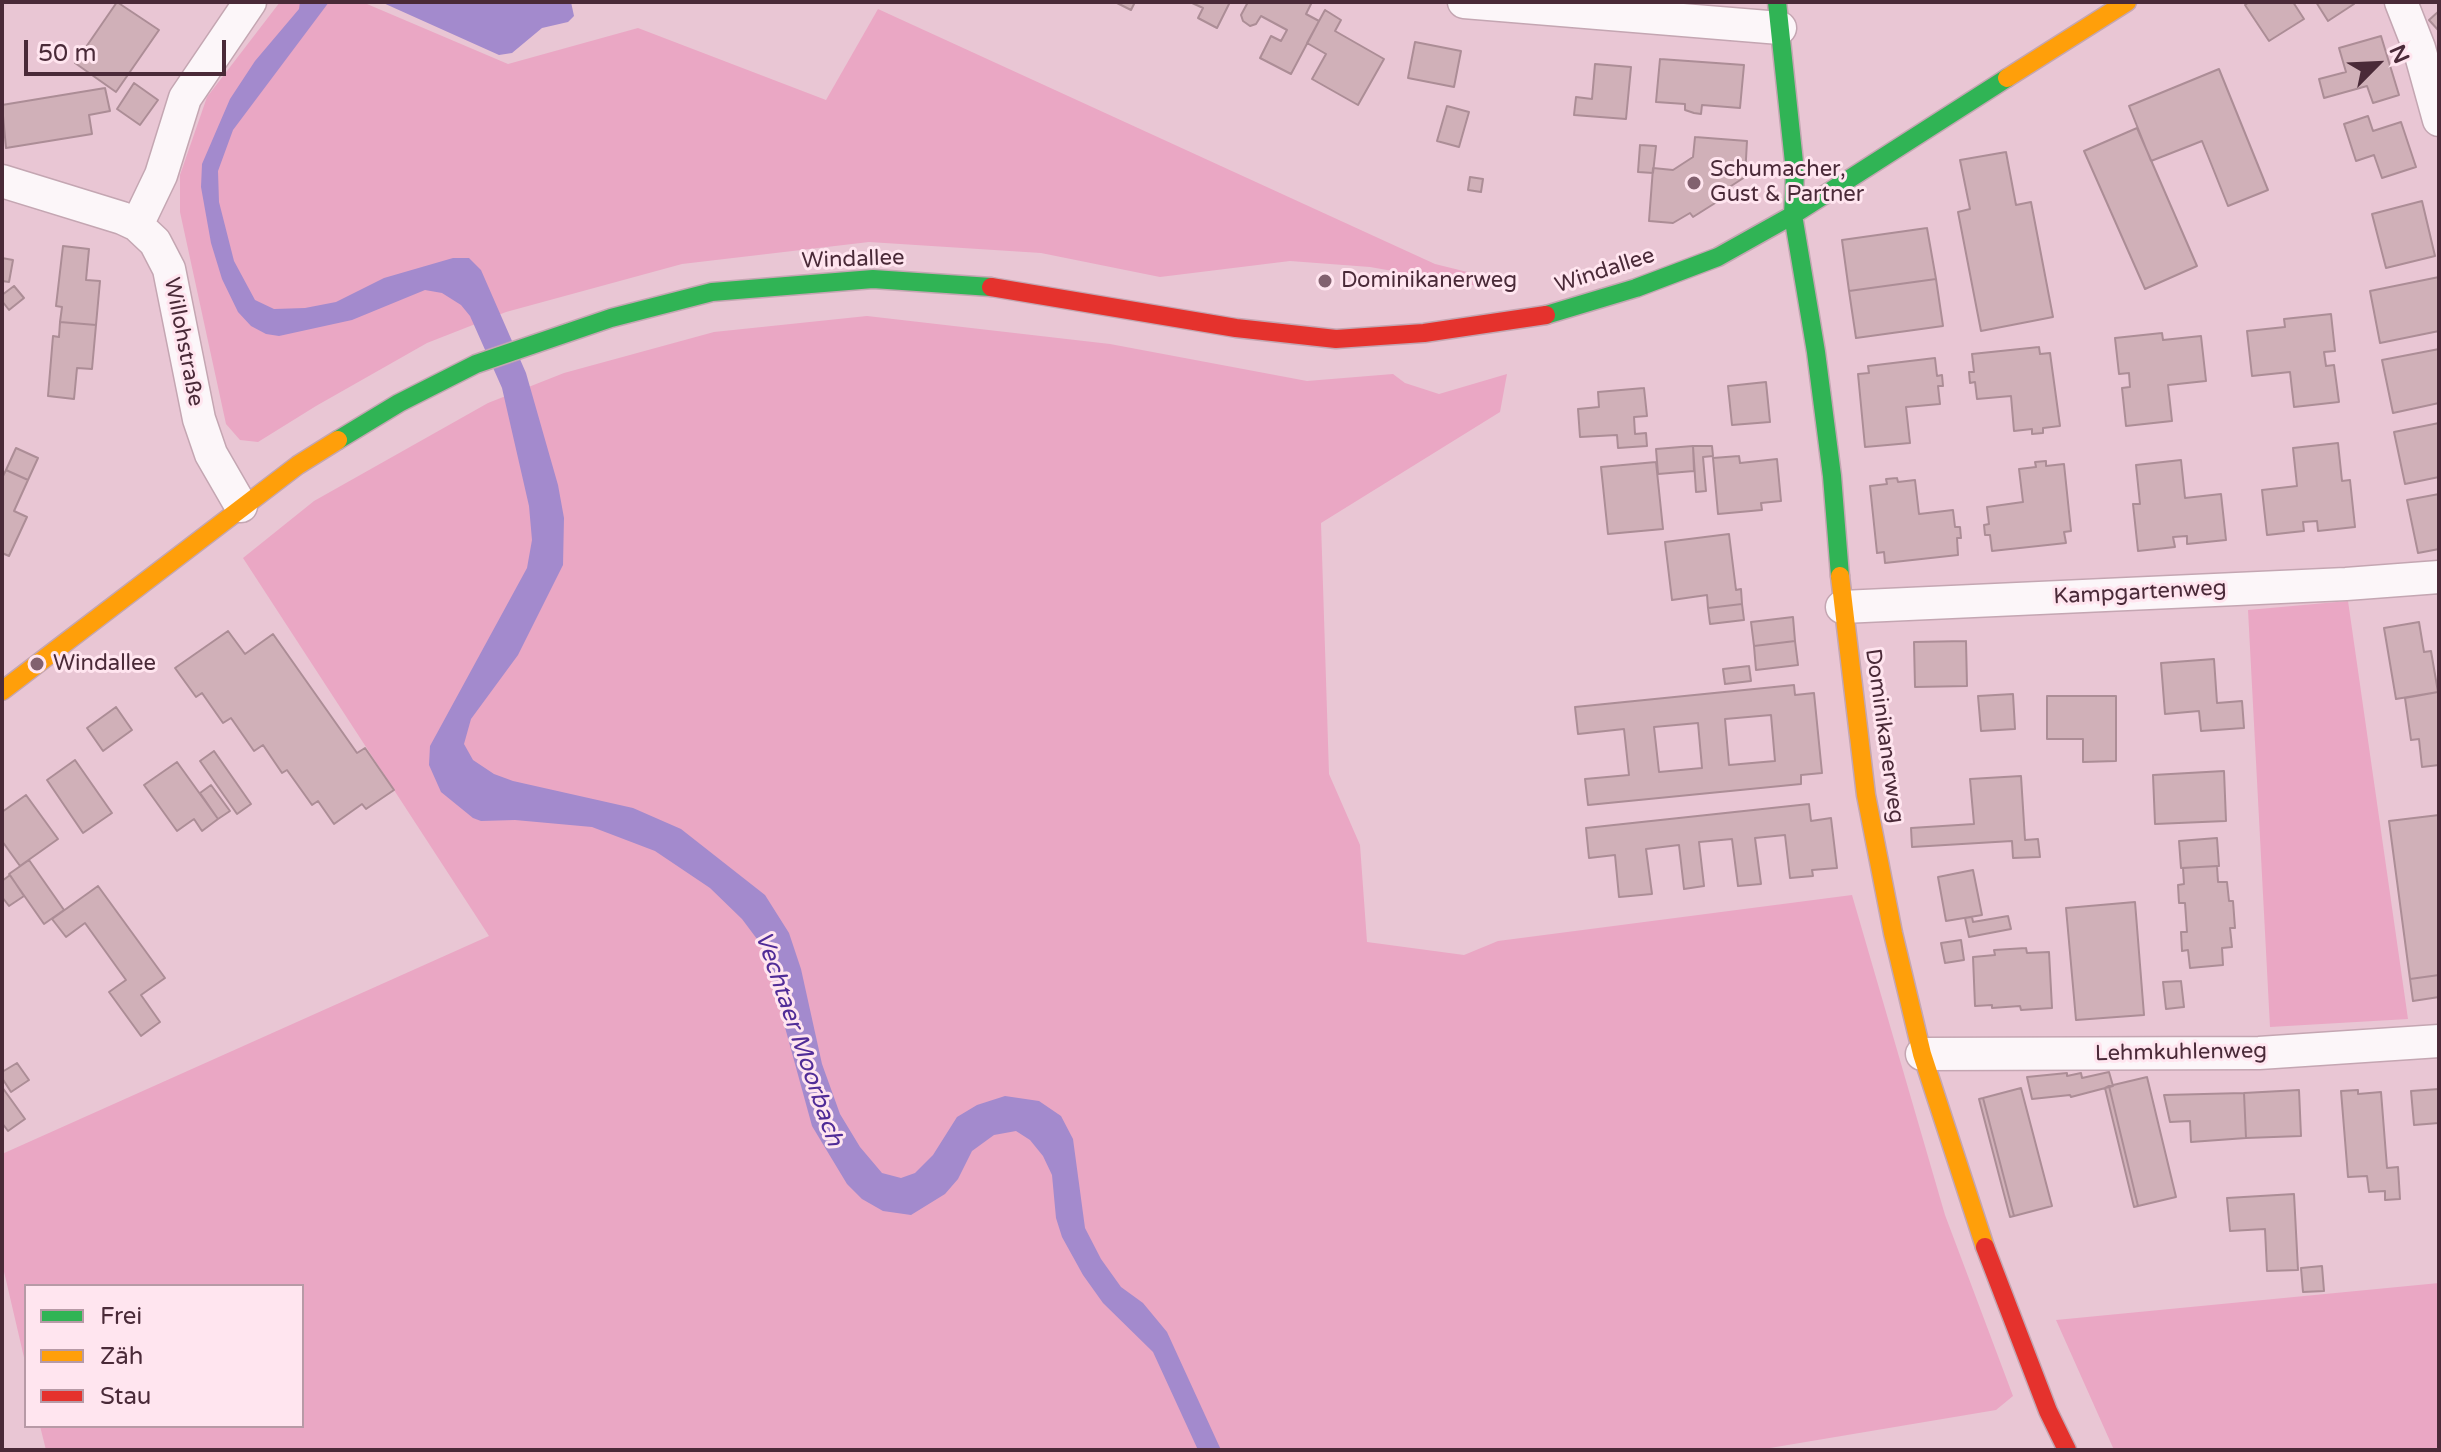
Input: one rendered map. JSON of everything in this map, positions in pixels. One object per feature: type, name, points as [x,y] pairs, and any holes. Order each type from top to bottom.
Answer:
[{"type":"main road","name":"Windallee","points":[[2,691],[298,465],[373,419],[476,364],[527,345],[611,318],[712,292],[873,279],[999,287],[1236,328],[1336,339],[1424,333],[1533,319],[1636,288],[1718,257],[1793,215],[2127,2]]},
{"type":"main road","name":"Dominikanerweg","points":[[1778,15],[1795,172],[1793,215],[1830,460],[1842,607],[1866,795],[1893,933],[1922,1054],[1983,1242],[2048,1411],[2067,1450]]},
{"type":"street","points":[[2,181],[137,225],[161,175],[185,98],[250,2]]},
{"type":"street","points":[[1464,2],[1778,15]]},
{"type":"street","points":[[2401,2],[2419,48],[2439,120]]},
{"type":"street","name":"Willohstraße","points":[[137,225],[155,242],[169,269],[199,419],[211,454],[241,506]]},
{"type":"street","name":"Kampgartenweg","points":[[1842,607],[2439,577]]},
{"type":"street","name":"Lehmkuhlenweg","points":[[1922,1054],[2259,1053],[2439,1041]]},
{"type":"shaded area","points":[[280,2],[367,4],[508,64],[638,28],[826,100],[878,9],[1435,264],[1516,284],[1489,288],[1370,267],[1290,261],[1160,277],[1041,253],[869,242],[682,264],[506,312],[427,343],[258,442],[240,440],[226,424],[180,212],[180,175],[207,97]]},
{"type":"shaded area","points":[[867,316],[1110,344],[1307,381],[1393,374],[1405,383],[1439,394],[1507,374],[1500,412],[1321,523],[1329,774],[1360,845],[1367,942],[1464,955],[1498,941],[1852,895],[1945,1215],[2013,1396],[1996,1410],[1758,1450],[46,1450],[40,1428],[304,1428],[304,1284],[24,1284],[24,1357],[2,1263],[2,1154],[489,936],[243,558],[314,501],[488,403],[564,373],[714,332]]},
{"type":"shaded area","points":[[2348,601],[2408,1019],[2270,1027],[2248,610]]},
{"type":"shaded area","points":[[2439,1283],[2439,1450],[2114,1450],[2056,1320]]},
{"type":"water","name":"Vechtaer Moorbach","points":[[300,2],[329,2],[233,130],[218,171],[219,202],[234,261],[255,300],[274,309],[305,308],[336,302],[384,278],[453,258],[469,258],[481,270],[526,373],[558,485],[564,518],[563,565],[518,655],[471,719],[464,744],[473,760],[494,774],[513,781],[633,808],[681,829],[765,895],[789,933],[801,969],[822,1064],[840,1114],[860,1147],[882,1173],[901,1178],[915,1173],[933,1155],[957,1117],[977,1105],[1005,1096],[1039,1101],[1061,1116],[1073,1139],[1085,1228],[1101,1259],[1121,1287],[1143,1303],[1167,1332],[1221,1450],[1198,1450],[1153,1352],[1103,1303],[1083,1275],[1062,1237],[1056,1218],[1052,1175],[1043,1156],[1030,1140],[1016,1131],[994,1135],[972,1151],[958,1179],[945,1194],[911,1215],[883,1211],[862,1199],[847,1184],[812,1126],[763,947],[742,919],[710,888],[655,851],[592,827],[515,820],[481,821],[441,792],[429,765],[430,746],[527,568],[532,540],[529,506],[502,388],[470,316],[461,305],[442,293],[425,290],[352,320],[279,336],[266,334],[251,326],[238,312],[222,279],[211,243],[201,187],[202,164],[230,99],[255,61],[299,9]]},
{"type":"water","points":[[381,2],[571,2],[574,16],[568,22],[542,28],[512,53],[499,55]]},
{"type":"building","points":[[117,2],[159,30],[116,92],[75,63]]},
{"type":"building","points":[[1115,2],[1135,2],[1131,10]]},
{"type":"building","points":[[1190,2],[1230,2],[1217,28],[1198,18],[1203,8]]},
{"type":"building","points":[[1248,2],[1312,2],[1306,14],[1319,21],[1291,74],[1260,58],[1271,36],[1281,41],[1287,30],[1261,16],[1256,24],[1250,26],[1243,21],[1241,15]]},
{"type":"building","points":[[2249,2],[2293,2],[2304,19],[2269,41],[2245,5]]},
{"type":"building","points":[[2316,2],[2352,2],[2354,4],[2328,21]]},
{"type":"building","points":[[1325,10],[1341,20],[1335,31],[1384,59],[1358,105],[1312,79],[1326,54],[1307,43]]},
{"type":"building","points":[[2439,11],[2439,31],[2429,20]]},
{"type":"building","points":[[2381,36],[2399,95],[2373,103],[2367,86],[2324,98],[2319,79],[2346,72],[2339,48]]},
{"type":"building","points":[[1415,42],[1461,51],[1454,87],[1408,78]]},
{"type":"building","points":[[1660,59],[1744,65],[1740,108],[1702,105],[1701,114],[1685,110],[1685,104],[1656,102]]},
{"type":"building","points":[[1595,64],[1631,67],[1626,119],[1574,115],[1576,97],[1592,99]]},
{"type":"building","points":[[2219,69],[2268,190],[2228,206],[2202,141],[2151,161],[2129,106]]},
{"type":"building","points":[[134,83],[158,100],[140,125],[117,109]]},
{"type":"building","points":[[105,88],[110,111],[89,115],[92,134],[6,148],[2,105]]},
{"type":"building","points":[[1447,106],[1469,112],[1459,147],[1437,141]]},
{"type":"building","points":[[2368,116],[2373,131],[2401,122],[2416,167],[2382,178],[2374,155],[2356,161],[2344,124]]},
{"type":"building","points":[[2137,128],[2197,266],[2145,289],[2084,151]]},
{"type":"building","name":"Schumacher, Gust & Partner","points":[[1695,137],[1747,141],[1745,177],[1728,188],[1731,193],[1693,217],[1690,213],[1673,223],[1649,221],[1653,168],[1673,170],[1693,157]]},
{"type":"building","points":[[1640,145],[1656,146],[1653,173],[1638,172]]},
{"type":"building","points":[[2006,152],[2016,205],[2031,202],[2053,317],[1981,331],[1958,212],[1970,209],[1960,160]]},
{"type":"building","points":[[1470,177],[1483,179],[1481,192],[1468,190]]},
{"type":"building","points":[[2422,201],[2435,256],[2386,268],[2372,214]]},
{"type":"building","points":[[1927,228],[1936,279],[1849,291],[1842,240]]},
{"type":"building","points":[[63,246],[89,249],[86,280],[100,281],[96,325],[60,322],[62,307],[56,306]]},
{"type":"building","points":[[2,258],[13,260],[9,282],[2,281]]},
{"type":"building","points":[[2439,277],[2439,331],[2380,343],[2370,291]]},
{"type":"building","points":[[1936,279],[1943,326],[1856,338],[1849,291]]},
{"type":"building","points":[[14,286],[24,298],[9,310],[2,301],[2,295]]},
{"type":"building","points":[[2331,314],[2335,351],[2324,352],[2326,366],[2334,365],[2339,402],[2294,407],[2290,372],[2252,376],[2247,331],[2285,327],[2284,319]]},
{"type":"building","points":[[60,322],[96,325],[92,369],[77,368],[74,399],[48,396],[53,336],[59,337]]},
{"type":"building","points":[[2162,333],[2163,340],[2201,336],[2206,381],[2168,385],[2172,421],[2126,426],[2122,388],[2130,387],[2129,373],[2119,374],[2115,338]]},
{"type":"building","points":[[2039,347],[2040,354],[2050,353],[2060,426],[2043,428],[2043,433],[2032,434],[2032,429],[2014,431],[2011,396],[1977,399],[1975,382],[1970,383],[1969,372],[1974,372],[1972,354]]},
{"type":"building","points":[[2439,349],[2439,403],[2393,413],[2382,360]]},
{"type":"building","points":[[1935,358],[1937,376],[1942,375],[1943,386],[1938,386],[1940,404],[1906,407],[1910,443],[1865,447],[1858,374],[1869,373],[1868,366]]},
{"type":"building","points":[[1766,382],[1770,422],[1732,425],[1728,386]]},
{"type":"building","points":[[1644,388],[1647,416],[1634,417],[1635,434],[1646,433],[1647,446],[1618,448],[1617,435],[1580,437],[1578,409],[1599,407],[1598,392]]},
{"type":"building","points":[[2439,423],[2439,477],[2405,484],[2394,432]]},
{"type":"building","points":[[2338,443],[2342,481],[2350,480],[2355,527],[2318,531],[2317,521],[2303,522],[2304,531],[2267,535],[2262,490],[2297,486],[2293,448]]},
{"type":"building","points":[[1693,446],[1712,446],[1713,456],[1703,457],[1706,491],[1696,492]]},
{"type":"building","points":[[1693,446],[1694,471],[1658,474],[1656,449]]},
{"type":"building","points":[[16,448],[38,458],[28,480],[6,470]]},
{"type":"building","points":[[1739,456],[1740,463],[1777,459],[1781,501],[1761,503],[1762,510],[1718,514],[1713,458]]},
{"type":"building","points":[[2181,460],[2185,498],[2221,494],[2226,540],[2187,544],[2187,536],[2173,537],[2175,547],[2138,551],[2133,504],[2140,504],[2136,465]]},
{"type":"building","points":[[2046,461],[2046,466],[2064,464],[2071,531],[2064,532],[2066,543],[1992,551],[1990,535],[1985,535],[1984,525],[1989,524],[1987,507],[2023,502],[2019,469],[2036,467],[2035,462]]},
{"type":"building","points":[[1656,462],[1663,529],[1608,534],[1601,467]]},
{"type":"building","points":[[6,470],[28,480],[14,511],[27,517],[9,556],[2,553],[2,478]]},
{"type":"building","points":[[1897,478],[1898,482],[1915,480],[1919,514],[1953,510],[1955,527],[1960,527],[1958,555],[1885,563],[1884,552],[1877,553],[1870,486],[1887,484],[1886,479]]},
{"type":"building","points":[[2439,494],[2439,549],[2418,553],[2407,500]]},
{"type":"building","points":[[1729,534],[1736,590],[1741,589],[1742,604],[1708,608],[1707,595],[1672,600],[1665,542]]},
{"type":"building","points":[[1742,604],[1744,620],[1710,624],[1708,608]]},
{"type":"building","points":[[1793,617],[1795,641],[1754,646],[1751,622]]},
{"type":"building","points":[[2419,622],[2424,652],[2431,651],[2438,692],[2396,699],[2384,628]]},
{"type":"building","points":[[228,631],[245,654],[273,634],[357,753],[365,748],[394,790],[366,809],[362,804],[334,824],[318,801],[312,805],[287,770],[282,773],[263,745],[254,751],[231,718],[223,723],[202,693],[196,697],[175,668]]},
{"type":"building","points":[[1795,641],[1798,665],[1756,670],[1754,646]]},
{"type":"building","points":[[1966,641],[1967,686],[1915,687],[1914,642]]},
{"type":"building","points":[[2214,659],[2217,703],[2242,701],[2244,728],[2201,731],[2199,711],[2165,714],[2161,663]]},
{"type":"building","points":[[1749,666],[1751,681],[1725,684],[1723,669]]},
{"type":"building","points":[[1794,685],[1795,695],[1814,693],[1822,773],[1801,775],[1801,784],[1588,805],[1585,779],[1629,775],[1624,729],[1578,734],[1575,707]],"holes":[[[1771,715],[1775,761],[1729,765],[1725,719]],[[1698,723],[1702,768],[1659,772],[1654,727]]]},
{"type":"building","points":[[2438,692],[2439,765],[2422,767],[2419,739],[2411,740],[2405,698]]},
{"type":"building","points":[[2013,694],[2015,729],[1981,731],[1978,696]]},
{"type":"building","points":[[2047,696],[2116,696],[2116,761],[2083,762],[2083,739],[2047,739]]},
{"type":"building","points":[[116,707],[132,730],[103,751],[87,728]]},
{"type":"building","points":[[214,751],[251,804],[237,814],[200,761]]},
{"type":"building","points":[[75,760],[112,813],[83,833],[47,780]]},
{"type":"building","points":[[177,762],[218,819],[202,831],[194,819],[177,831],[144,785]]},
{"type":"building","points":[[2224,771],[2226,821],[2155,824],[2153,775]]},
{"type":"building","points":[[2021,776],[2025,840],[2038,839],[2040,857],[2013,858],[2012,841],[1912,847],[1911,828],[1974,824],[1970,779]]},
{"type":"building","points":[[211,785],[230,811],[218,819],[200,793]]},
{"type":"building","points":[[26,795],[58,839],[20,866],[2,841],[2,812]]},
{"type":"building","points":[[1809,804],[1811,821],[1831,818],[1837,868],[1812,870],[1813,876],[1790,878],[1785,835],[1755,838],[1761,884],[1738,886],[1732,839],[1699,842],[1704,886],[1684,889],[1679,845],[1646,849],[1652,894],[1619,897],[1615,855],[1589,858],[1586,828]]},
{"type":"building","points":[[2439,815],[2439,975],[2410,979],[2389,821]]},
{"type":"building","points":[[2217,838],[2219,866],[2181,868],[2179,841]]},
{"type":"building","points":[[29,860],[64,910],[44,924],[9,874]]},
{"type":"building","points":[[2217,866],[2218,882],[2227,882],[2229,901],[2233,901],[2235,928],[2230,928],[2232,947],[2222,948],[2223,965],[2190,968],[2188,950],[2182,951],[2181,932],[2187,932],[2185,903],[2179,903],[2178,885],[2184,884],[2183,868]]},
{"type":"building","points":[[1973,870],[1982,915],[1946,921],[1938,877]]},
{"type":"building","points":[[10,875],[24,896],[9,906],[2,897],[2,881]]},
{"type":"building","points":[[98,886],[165,978],[141,995],[160,1022],[141,1036],[109,992],[126,980],[85,923],[66,937],[52,919]]},
{"type":"building","points":[[2135,902],[2144,1015],[2076,1020],[2066,908]]},
{"type":"building","points":[[2008,916],[2011,929],[1969,937],[1965,918],[1972,917],[1973,922]]},
{"type":"building","points":[[1961,940],[1964,960],[1945,963],[1941,943]]},
{"type":"building","points":[[2026,948],[2027,953],[2049,952],[2052,1008],[2021,1010],[2020,1006],[1975,1006],[1973,957],[1995,955],[1994,950]]},
{"type":"building","points":[[2439,975],[2439,997],[2413,1001],[2410,979]]},
{"type":"building","points":[[2181,981],[2184,1007],[2166,1009],[2163,982]]},
{"type":"building","points":[[17,1063],[29,1080],[11,1092],[2,1078],[2,1072]]},
{"type":"building","points":[[2109,1072],[2113,1086],[2071,1097],[2032,1099],[2027,1077],[2081,1073],[2082,1078]]},
{"type":"building","points":[[2147,1077],[2176,1197],[2138,1206],[2109,1086]]},
{"type":"building","points":[[2109,1086],[2138,1206],[2134,1207],[2105,1088]]},
{"type":"building","points":[[2,1087],[25,1119],[8,1131],[2,1123]]},
{"type":"building","points":[[2021,1088],[2052,1206],[2014,1216],[1983,1098]]},
{"type":"building","points":[[2439,1089],[2439,1123],[2414,1125],[2411,1091]]},
{"type":"building","points":[[2299,1090],[2301,1136],[2246,1138],[2244,1093]]},
{"type":"building","points":[[2358,1090],[2358,1094],[2381,1092],[2387,1168],[2398,1167],[2400,1199],[2385,1200],[2385,1191],[2369,1192],[2367,1176],[2348,1177],[2341,1091]]},
{"type":"building","points":[[2244,1093],[2246,1138],[2191,1142],[2190,1121],[2170,1122],[2164,1095]]},
{"type":"building","points":[[1983,1098],[2014,1216],[2010,1217],[1979,1099]]},
{"type":"building","points":[[2294,1194],[2298,1270],[2267,1271],[2265,1229],[2230,1231],[2227,1198]]},
{"type":"building","points":[[2322,1266],[2324,1291],[2303,1292],[2301,1268]]},
{"type":"traffic: fast","points":[[1777,2],[1795,172],[1793,215],[1816,352],[1832,476],[1840,576]]},
{"type":"traffic: fast","points":[[1546,315],[1636,288],[1718,257],[1793,215],[2007,78]]},
{"type":"traffic: fast","points":[[338,440],[399,403],[476,364],[611,318],[712,292],[873,279],[991,287]]},
{"type":"traffic: slow","points":[[2007,78],[2127,2]]},
{"type":"traffic: slow","points":[[2,691],[298,465],[338,440]]},
{"type":"traffic: slow","points":[[1840,576],[1866,795],[1893,933],[1922,1054],[1985,1247]]},
{"type":"traffic: jam","points":[[991,287],[1236,328],[1336,339],[1424,333],[1546,315]]},
{"type":"traffic: jam","points":[[1985,1247],[2048,1411],[2067,1450]]},
{"type":"place","name":"Schumacher, Gust & Partner","points":[[1694,183]]},
{"type":"place","name":"Dominikanerweg","points":[[1325,281]]},
{"type":"place","name":"Windallee","points":[[37,664]]}]
